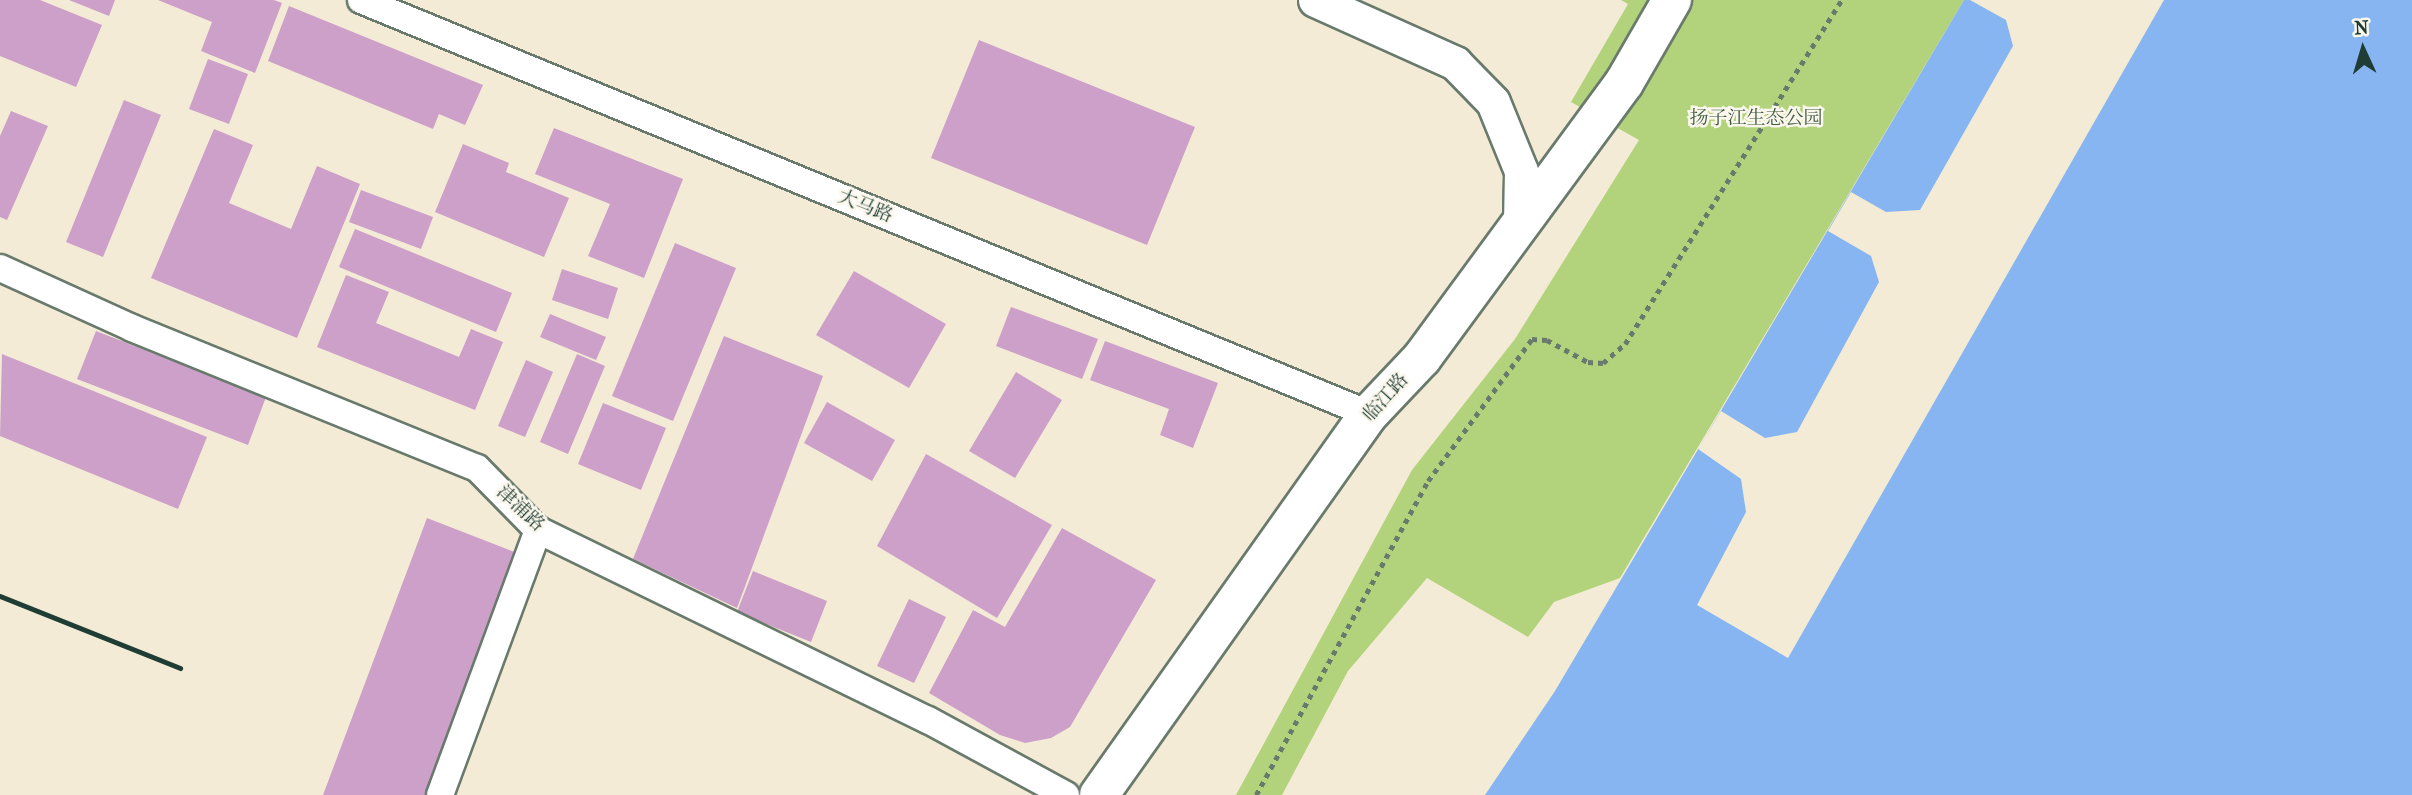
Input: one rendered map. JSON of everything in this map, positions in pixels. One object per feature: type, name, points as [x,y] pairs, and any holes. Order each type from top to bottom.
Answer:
[{"type":"street","name":"大马路","points":[[361,0],[1369,414]]},
{"type":"street","points":[[1315,0],[1455,63],[1493,102],[1521,171],[1520,225]]},
{"type":"street","name":"临江路","points":[[1099,795],[1369,414],[1422,358],[1624,83],[1672,0]]},
{"type":"street","name":"津浦路","points":[[0,268],[132,328],[477,468],[538,530],[928,720],[1066,795]]},
{"type":"street","points":[[440,795],[538,530]]},
{"type":"path","points":[[1256,795],[1428,481],[1532,339],[1547,340],[1588,362],[1603,363],[1625,344],[1842,0]]},
{"type":"green space","name":"扬子江生态公园","points":[[1621,0],[1964,0],[1620,578],[1554,602],[1528,637],[1427,578],[1348,671],[1282,795],[1236,795],[1412,470],[1515,339],[1639,140],[1571,102],[1628,4]]},
{"type":"water","points":[[1964,0],[2412,0],[2412,795],[1485,795],[1555,691]]},
{"type":"pier","points":[[1970,0],[2164,0],[1788,658],[1697,605],[1746,512],[1741,479],[1698,449],[1721,411],[1765,438],[1797,432],[1879,282],[1871,256],[1828,231],[1851,192],[1886,212],[1920,210],[2013,46],[2006,20]]},
{"type":"building","points":[[0,0],[40,0],[102,25],[76,87],[0,56]]},
{"type":"building","points":[[69,0],[115,0],[109,16]]},
{"type":"building","points":[[158,0],[274,0],[282,3],[255,73],[201,51],[212,22]]},
{"type":"building","points":[[289,6],[483,85],[465,125],[439,114],[433,129],[268,61]]},
{"type":"building","points":[[979,40],[1195,127],[1147,245],[931,158]]},
{"type":"building","points":[[208,59],[248,74],[229,124],[189,109]]},
{"type":"building","points":[[124,100],[161,115],[103,257],[66,242]]},
{"type":"building","points":[[11,111],[48,126],[7,220],[0,217],[0,136]]},
{"type":"building","points":[[554,128],[683,179],[644,278],[588,256],[610,204],[535,174]]},
{"type":"building","points":[[214,129],[253,145],[229,203],[291,229],[317,166],[360,184],[297,338],[151,278]]},
{"type":"building","points":[[463,144],[509,163],[506,172],[569,198],[544,257],[435,212]]},
{"type":"building","points":[[361,190],[433,217],[421,249],[349,222]]},
{"type":"building","points":[[355,229],[512,293],[496,332],[339,267]]},
{"type":"building","points":[[675,243],[736,268],[673,421],[612,396]]},
{"type":"building","points":[[562,269],[618,288],[608,319],[552,300]]},
{"type":"building","points":[[854,271],[946,324],[909,388],[816,335]]},
{"type":"building","points":[[346,275],[389,292],[376,323],[459,357],[471,329],[503,342],[475,410],[317,347]]},
{"type":"building","points":[[1011,307],[1098,339],[1082,379],[996,346]]},
{"type":"building","points":[[550,314],[606,337],[596,360],[540,337]]},
{"type":"building","points":[[96,331],[266,397],[248,445],[77,379]]},
{"type":"building","points":[[724,336],[823,376],[737,608],[633,559]]},
{"type":"building","points":[[1105,341],[1218,383],[1193,448],[1160,435],[1169,409],[1090,380]]},
{"type":"building","points":[[2,354],[207,437],[178,509],[0,436]]},
{"type":"building","points":[[577,354],[605,366],[568,454],[540,442]]},
{"type":"building","points":[[526,360],[553,372],[525,437],[498,426]]},
{"type":"building","points":[[1016,372],[1062,400],[1015,478],[969,451]]},
{"type":"building","points":[[827,402],[895,440],[872,481],[804,443]]},
{"type":"building","points":[[603,403],[666,428],[641,490],[578,464]]},
{"type":"building","points":[[926,454],[1052,525],[997,618],[877,546]]},
{"type":"building","points":[[427,518],[527,557],[440,795],[323,795]]},
{"type":"building","points":[[1062,528],[1156,580],[1070,727],[1051,738],[1025,743],[1000,735],[929,693],[973,610],[1005,627]]},
{"type":"building","points":[[753,571],[827,601],[811,642],[737,612]]},
{"type":"building","points":[[909,599],[946,617],[914,683],[877,666]]},
{"type":"railway","points":[[0,596],[180,668]]}]
